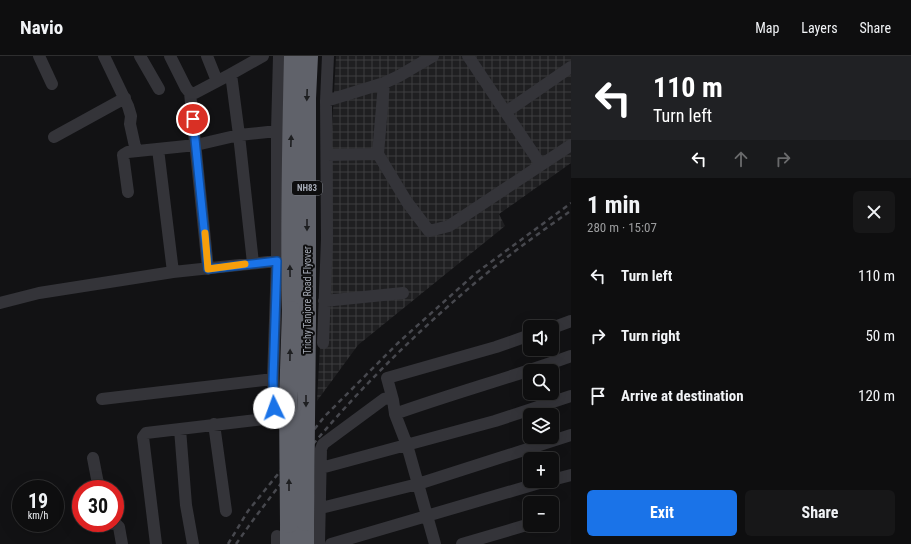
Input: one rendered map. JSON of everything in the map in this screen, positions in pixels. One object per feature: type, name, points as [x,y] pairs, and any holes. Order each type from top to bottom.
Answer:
[{"type":"highway","name":"Trichy Tanjore Road Flyover","points":[[306,544],[307,98],[309,56]]},
{"type":"highway","name":"Trichy Tanjore Road Flyover","points":[[281,541],[291,310],[290,244],[293,63]]},
{"type":"street","points":[[39,56],[52,84]]},
{"type":"street","points":[[104,56],[125,98],[131,116],[130,124],[136,151]]},
{"type":"street","points":[[140,56],[159,89]]},
{"type":"street","points":[[170,56],[186,88],[190,92],[208,269]]},
{"type":"street","points":[[207,56],[217,81]]},
{"type":"street","points":[[190,92],[195,93],[231,74],[246,60],[263,56]]},
{"type":"street","points":[[156,544],[143,437],[146,433],[264,419],[271,415],[274,408],[273,379],[277,261],[277,131],[279,56]]},
{"type":"street","points":[[323,343],[322,330],[327,239],[326,101],[328,56]]},
{"type":"street","points":[[326,101],[384,83],[433,56]]},
{"type":"street","points":[[468,56],[541,165]]},
{"type":"street","points":[[506,112],[571,67]]},
{"type":"street","points":[[231,74],[253,263]]},
{"type":"street","points":[[384,83],[378,154],[407,202],[429,231],[449,226],[571,145]]},
{"type":"street","points":[[54,137],[125,98]]},
{"type":"street","points":[[128,192],[123,155],[136,151],[196,145],[239,135],[277,131]]},
{"type":"street","points":[[158,149],[173,272]]},
{"type":"street","points":[[327,155],[378,154]]},
{"type":"street","points":[[0,303],[39,294],[173,272],[277,261]]},
{"type":"street","points":[[324,301],[403,293]]},
{"type":"street","points":[[559,325],[571,321]]},
{"type":"street","points":[[274,338],[322,330]]},
{"type":"street","points":[[435,544],[407,445],[395,414],[387,378],[496,347],[523,337]]},
{"type":"street","points":[[395,414],[458,392],[534,370],[571,356]]},
{"type":"street","points":[[102,399],[273,379]]},
{"type":"street","points":[[321,468],[495,421],[571,396]]},
{"type":"street","points":[[319,544],[323,444],[384,399],[389,398],[393,400]]},
{"type":"street","points":[[214,424],[226,511]]},
{"type":"street","points":[[180,429],[186,506],[193,544]]},
{"type":"street","points":[[320,508],[418,484],[571,434]]},
{"type":"street","points":[[93,458],[97,480]]},
{"type":"street","points":[[559,478],[571,475]]},
{"type":"street","points":[[331,544],[523,488]]},
{"type":"street","points":[[462,544],[523,526]]},
{"type":"street","points":[[120,532],[122,544]]},
{"type":"shaded area","points":[[336,56],[571,56],[571,163],[499,214],[505,226],[358,345],[317,401]]},
{"type":"railway","points":[[228,544],[248,511],[325,416],[399,342],[476,273],[571,203]]},
{"type":"railway","points":[[236,544],[309,449],[336,417],[388,363],[442,311],[487,273],[569,212]]},
{"type":"slow traffic","points":[[205,233],[208,269],[245,264]]},
{"type":"route","points":[[193,119],[208,269],[277,261],[273,379],[274,408]]}]
